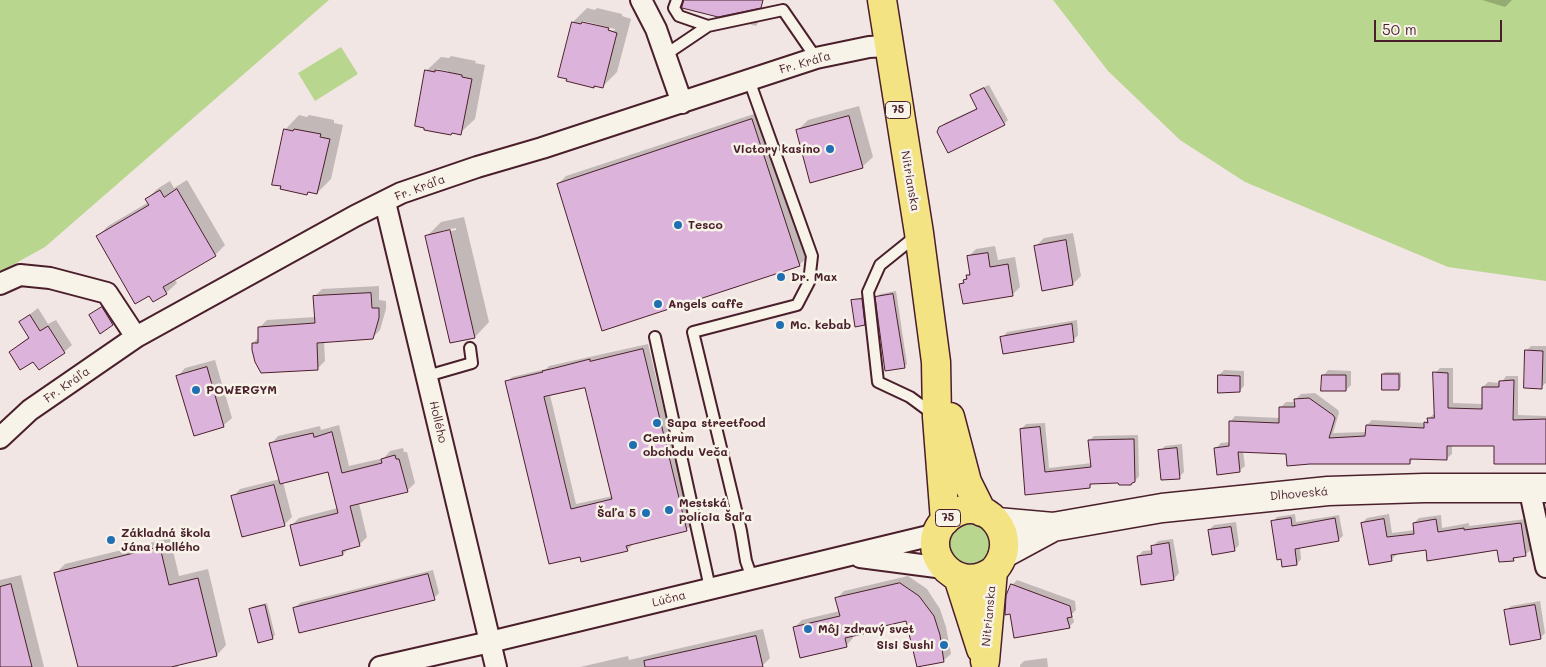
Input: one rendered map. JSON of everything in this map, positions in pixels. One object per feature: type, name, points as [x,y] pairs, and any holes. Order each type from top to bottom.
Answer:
[{"type":"main road","name":"Nitrianska","points":[[882,0],[919,234],[936,362],[941,527],[936,548],[940,562],[951,572],[965,579],[980,578],[998,563]]},
{"type":"main road","name":"Nitrianska","points":[[936,362],[967,482],[989,517],[1003,534],[986,664]]},
{"type":"main road","name":"Dlhoveská","points":[[989,517],[1053,527],[1162,508],[1328,492],[1537,488]]},
{"type":"main road","name":"75","points":[[941,527],[950,516],[962,510],[989,517]]},
{"type":"main road","name":"Dlhoveská","points":[[998,563],[1053,527]]},
{"type":"main road","name":"Nitrianska","points":[[951,572],[986,664]]},
{"type":"street","points":[[641,0],[656,29],[682,103]]},
{"type":"street","name":"Fr. Kráľa","points":[[0,438],[30,410],[136,337],[355,216],[401,193],[816,58],[869,47],[888,46]]},
{"type":"street","name":"Hollého","points":[[385,202],[496,667]]},
{"type":"street","points":[[0,284],[20,275],[50,278],[106,293],[136,337]]},
{"type":"street","points":[[1537,488],[1546,567]]},
{"type":"street","name":"Lúčna","points":[[490,642],[848,556],[941,527]]},
{"type":"street","name":"Lúčna","points":[[848,556],[951,572]]},
{"type":"street","points":[[380,667],[490,642]]},
{"type":"lane","points":[[676,0],[674,8],[679,16],[708,26]]},
{"type":"lane","points":[[665,55],[708,26],[782,5],[816,58]]},
{"type":"lane","points":[[749,80],[812,256],[809,282],[797,305],[693,332],[741,531],[746,561],[752,578]]},
{"type":"lane","points":[[919,234],[880,265],[868,292],[878,382],[910,397],[938,417]]},
{"type":"lane","points":[[655,337],[710,588]]},
{"type":"lane","points":[[427,376],[472,363],[470,348]]},
{"type":"green space","points":[[0,0],[329,0],[45,247],[0,272]]},
{"type":"green space","points":[[1053,0],[1546,0],[1546,281],[1448,267],[1245,182],[1180,140],[1108,71]]},
{"type":"green space","points":[[341,47],[358,74],[315,101],[298,73]]},
{"type":"green space","points":[[979,521],[993,541],[986,560],[972,566],[957,563],[945,541],[955,524]]},
{"type":"building","points":[[684,0],[763,0],[761,8],[718,17],[682,8]]},
{"type":"building","points":[[572,22],[581,24],[582,22],[609,28],[608,30],[617,33],[603,88],[594,86],[594,88],[558,77]]},
{"type":"building","points":[[425,70],[442,71],[472,79],[461,135],[424,130],[424,128],[415,126]]},
{"type":"building","points":[[984,88],[1005,125],[948,153],[937,132],[939,127],[977,109],[970,95]]},
{"type":"building","name":"Victory kasíno","points":[[849,116],[863,168],[810,183],[796,130]]},
{"type":"building","name":"Tesco","points":[[752,119],[800,266],[602,331],[557,184]]},
{"type":"building","points":[[284,129],[321,134],[320,137],[330,139],[317,194],[308,192],[307,195],[280,189],[281,186],[272,185]]},
{"type":"building","points":[[177,189],[216,256],[163,287],[167,294],[153,302],[149,296],[135,304],[96,236],[149,205],[145,199],[160,190],[164,197]]},
{"type":"building","points":[[450,230],[475,338],[450,343],[425,236]]},
{"type":"building","points":[[1066,240],[1073,285],[1042,291],[1034,246]]},
{"type":"building","points":[[988,253],[990,267],[1008,264],[1013,296],[963,304],[959,284],[964,283],[963,280],[967,279],[966,275],[970,275],[967,256]]},
{"type":"building","points":[[371,293],[372,308],[379,308],[379,318],[373,339],[317,343],[318,370],[261,373],[255,362],[252,350],[252,343],[258,343],[258,327],[315,323],[313,296]]},
{"type":"building","points":[[893,294],[905,368],[885,371],[875,297]]},
{"type":"building","points":[[862,299],[865,325],[855,327],[851,300]]},
{"type":"building","points":[[102,307],[113,325],[100,334],[89,315]]},
{"type":"building","points":[[30,315],[40,331],[48,326],[65,353],[39,370],[33,362],[20,370],[9,352],[29,338],[19,322]]},
{"type":"building","points":[[1072,324],[1074,342],[1003,354],[1000,337]]},
{"type":"building","name":"Centrum obchodu Veča","points":[[643,349],[687,531],[626,546],[628,551],[581,562],[580,557],[549,564],[505,381],[590,359],[590,361]],"holes":[[[585,388],[612,499],[571,509],[544,397]]]},
{"type":"building","points":[[1525,350],[1543,351],[1542,389],[1524,388]]},
{"type":"building","points":[[207,367],[224,427],[194,436],[176,376]]},
{"type":"building","points":[[1433,372],[1448,373],[1448,408],[1482,409],[1482,387],[1499,387],[1499,381],[1514,380],[1513,420],[1546,419],[1546,464],[1494,464],[1494,446],[1447,446],[1447,460],[1410,459],[1410,464],[1310,464],[1287,466],[1286,454],[1238,452],[1240,472],[1217,475],[1214,448],[1229,446],[1229,421],[1279,423],[1279,407],[1295,407],[1294,399],[1309,398],[1333,415],[1335,418],[1329,438],[1365,436],[1366,425],[1424,428],[1424,422],[1428,423],[1427,418],[1434,418]]},
{"type":"building","points":[[1382,374],[1399,374],[1399,390],[1382,390]]},
{"type":"building","points":[[1218,375],[1240,376],[1240,392],[1218,393]]},
{"type":"building","points":[[1322,375],[1346,375],[1346,391],[1321,391]]},
{"type":"building","points":[[1040,427],[1045,472],[1091,467],[1088,440],[1134,439],[1135,482],[1131,485],[1119,485],[1118,483],[1090,484],[1090,488],[1025,495],[1020,429]]},
{"type":"building","points":[[332,432],[342,473],[382,463],[381,459],[395,455],[396,459],[399,459],[408,492],[350,506],[360,546],[342,551],[343,555],[300,566],[290,525],[338,513],[328,472],[280,484],[269,443],[313,433],[314,437]]},
{"type":"building","points":[[1177,448],[1180,479],[1161,480],[1158,450]]},
{"type":"building","points":[[274,485],[285,526],[242,537],[231,496]]},
{"type":"building","points":[[1291,518],[1292,526],[1335,518],[1339,541],[1295,549],[1297,565],[1282,567],[1281,559],[1277,560],[1271,521]]},
{"type":"building","points":[[1384,519],[1387,537],[1414,534],[1413,523],[1436,519],[1438,532],[1521,523],[1526,556],[1513,558],[1514,561],[1499,562],[1497,550],[1427,561],[1426,550],[1391,555],[1392,561],[1369,565],[1361,523]]},
{"type":"building","points":[[1231,527],[1235,551],[1212,555],[1208,530]]},
{"type":"building","points":[[1169,543],[1174,580],[1141,585],[1137,556],[1152,554],[1151,546]]},
{"type":"building","points":[[160,547],[169,585],[198,578],[217,656],[171,667],[78,667],[54,573]]},
{"type":"building","points":[[428,574],[435,600],[299,633],[293,608]]},
{"type":"building","points":[[900,583],[919,596],[934,616],[940,635],[944,662],[917,667],[906,621],[880,627],[880,630],[845,638],[847,647],[800,658],[793,627],[840,616],[835,598]]},
{"type":"building","points":[[11,584],[32,667],[0,667],[0,587]]},
{"type":"building","points":[[1011,584],[1070,606],[1072,617],[1067,618],[1070,628],[1014,638],[1010,614],[1005,615],[1006,596]]},
{"type":"building","points":[[265,605],[273,639],[258,643],[249,609]]},
{"type":"building","points":[[1535,605],[1541,639],[1510,645],[1504,610]]},
{"type":"building","points":[[756,636],[763,667],[645,667],[644,661]]},
{"type":"place","name":"Victory kasíno","points":[[830,149]]},
{"type":"place","name":"Tesco","points":[[678,225]]},
{"type":"place","name":"Dr. Max","points":[[781,277]]},
{"type":"place","name":"Angels caffe","points":[[658,304]]},
{"type":"place","name":"Mc. kebab","points":[[780,325]]},
{"type":"place","name":"POWERGYM","points":[[196,390]]},
{"type":"place","name":"Sapa streetfood","points":[[657,423]]},
{"type":"place","name":"Centrum obchodu Veča","points":[[633,445]]},
{"type":"place","name":"Mestská polícia Šaľa","points":[[669,510]]},
{"type":"place","name":"Šaľa 5","points":[[646,513]]},
{"type":"place","name":"Základná škola Jána Hollého","points":[[111,540]]},
{"type":"place","name":"Môj zdravý svet","points":[[808,629]]},
{"type":"place","name":"Sisi Sushi","points":[[944,645]]}]
